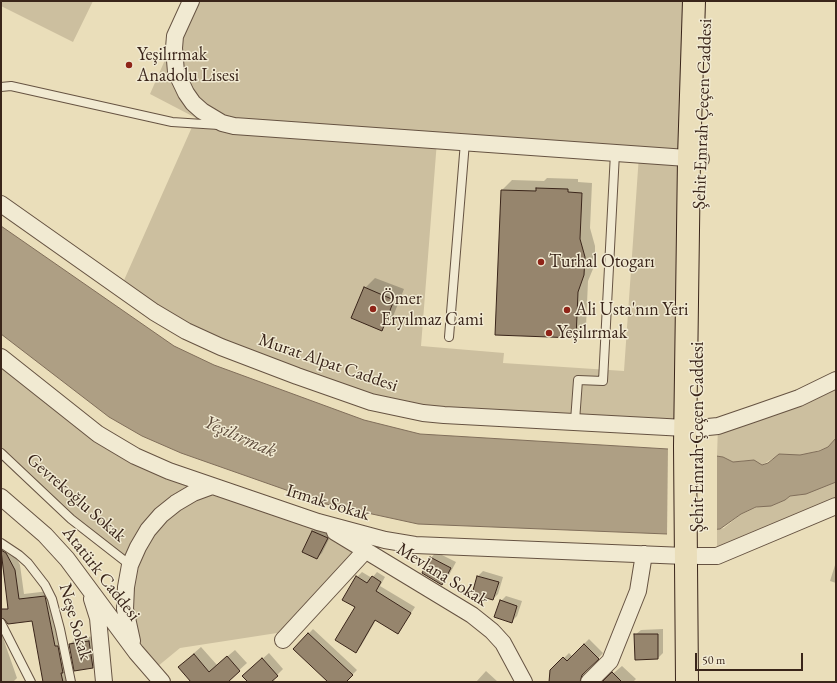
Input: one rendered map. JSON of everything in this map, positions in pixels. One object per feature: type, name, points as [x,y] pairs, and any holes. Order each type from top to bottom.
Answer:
[{"type":"highway","points":[[694,1],[695,158]]},
{"type":"highway","name":"Şehit Emrah Çeçen Caddesi","points":[[687,682],[691,556],[695,158],[707,1]]},
{"type":"highway","name":"Şehit Emrah Çeçen Caddesi","points":[[691,556],[700,682]]},
{"type":"street","points":[[191,1],[175,36],[174,60],[176,72],[186,93],[202,111],[222,123],[234,126],[695,158]]},
{"type":"street","name":"Murat Alpat Caddesi","points":[[1,204],[154,312],[186,331],[221,347],[290,374],[371,402],[423,413],[575,421],[691,437],[798,398],[836,380]]},
{"type":"street","name":"Irmak Sokak","points":[[1,358],[98,434],[135,456],[169,471],[318,522],[385,540],[415,545],[717,556],[836,506]]},
{"type":"street","points":[[136,652],[129,631],[125,609],[126,587],[130,565],[138,547],[148,530],[161,515],[182,500],[212,486]]},
{"type":"street","name":"Atatürk Caddesi","points":[[1,498],[45,535],[67,559],[136,652],[162,682]]},
{"type":"street","name":"Mevlana Sokak","points":[[318,522],[472,615],[492,631],[503,643],[524,682]]},
{"type":"street","points":[[283,640],[366,551]]},
{"type":"street","points":[[589,682],[610,661],[638,591],[644,554]]},
{"type":"street","name":"Neşe Sokak","points":[[89,588],[98,618],[104,682]]},
{"type":"lane","points":[[1,87],[11,86],[172,122],[234,126]]},
{"type":"lane","points":[[449,336],[465,142]]},
{"type":"lane","points":[[575,421],[578,380],[602,381],[615,153]]},
{"type":"lane","name":"Gevrekoğlu Sokak","points":[[1,453],[71,519],[130,565]]},
{"type":"lane","name":"Neşe Sokak","points":[[1,543],[28,563],[45,585],[52,599],[71,682]]},
{"type":"lane","points":[[1,623],[31,682]]},
{"type":"shaded area","points":[[1,1],[93,1],[73,42],[1,6]]},
{"type":"shaded area","points":[[191,1],[694,1],[685,428],[423,413],[221,347],[121,287],[196,118],[150,94]],"holes":[[[437,141],[639,155],[624,371],[503,363],[504,353],[421,346]]]},
{"type":"shaded area","points":[[1,359],[135,456],[318,522],[365,551],[283,639],[277,633],[180,648],[152,671],[129,631],[130,565],[106,547],[1,453]]},
{"type":"shaded area","points":[[836,380],[836,438],[828,447],[805,455],[777,456],[762,465],[751,460],[733,462],[717,456],[718,426]]},
{"type":"shaded area","points":[[836,482],[836,506],[717,556],[717,530],[724,528],[741,514],[760,506],[771,506],[785,500],[790,496]]},
{"type":"water","points":[[1,226],[174,346],[214,365],[364,420],[420,434],[668,449],[723,457],[733,462],[754,460],[762,465],[768,463],[779,454],[800,455],[819,451],[828,447],[836,438],[836,482],[806,494],[790,496],[785,500],[771,506],[756,507],[741,514],[720,529],[667,534],[418,524],[326,504],[181,453],[142,436],[109,417],[1,334]]},
{"type":"pier","points":[[668,447],[717,454],[717,532],[667,536]]},
{"type":"building","name":"Turhal Otogarı","points":[[536,188],[568,189],[568,192],[582,193],[580,239],[585,257],[584,275],[578,292],[576,338],[495,335],[501,190],[536,191]]},
{"type":"building","name":"Ömer Eryılmaz Cami","points":[[364,287],[394,300],[382,331],[351,318]]},
{"type":"building","points":[[312,531],[328,538],[317,559],[302,552]]},
{"type":"building","points":[[1,550],[6,553],[15,570],[19,599],[45,596],[55,646],[58,646],[63,673],[61,673],[63,682],[43,682],[32,621],[8,624],[1,618],[1,609],[8,609]]},
{"type":"building","points":[[430,557],[451,568],[442,585],[422,573]]},
{"type":"building","points":[[356,576],[367,583],[372,576],[381,582],[376,591],[411,613],[398,634],[375,620],[356,653],[335,640],[355,607],[342,600]]},
{"type":"building","points":[[477,576],[499,582],[493,600],[472,594]]},
{"type":"building","points":[[500,600],[517,606],[512,623],[494,617]]},
{"type":"building","points":[[308,633],[353,675],[346,682],[328,682],[293,649]]},
{"type":"building","points":[[634,634],[658,634],[658,659],[635,660]]},
{"type":"building","points":[[89,641],[93,668],[74,671],[69,644]]},
{"type":"building","points":[[584,644],[599,659],[582,675],[580,682],[549,682],[550,670],[563,657],[567,661]]},
{"type":"building","points":[[194,654],[209,672],[227,656],[240,671],[228,682],[191,682],[178,667]]},
{"type":"building","points":[[262,658],[278,676],[271,682],[248,682],[242,676]]},
{"type":"building","points":[[612,672],[622,682],[602,682]]},
{"type":"place","name":"Yeşilırmak Anadolu Lisesi","points":[[129,65]]},
{"type":"place","name":"Turhal Otogarı","points":[[541,262]]},
{"type":"place","name":"Ömer Eryılmaz Cami","points":[[373,309]]},
{"type":"place","name":"Ali Usta'nın Yeri","points":[[567,310]]},
{"type":"place","name":"Yeşilırmak","points":[[549,333]]}]
